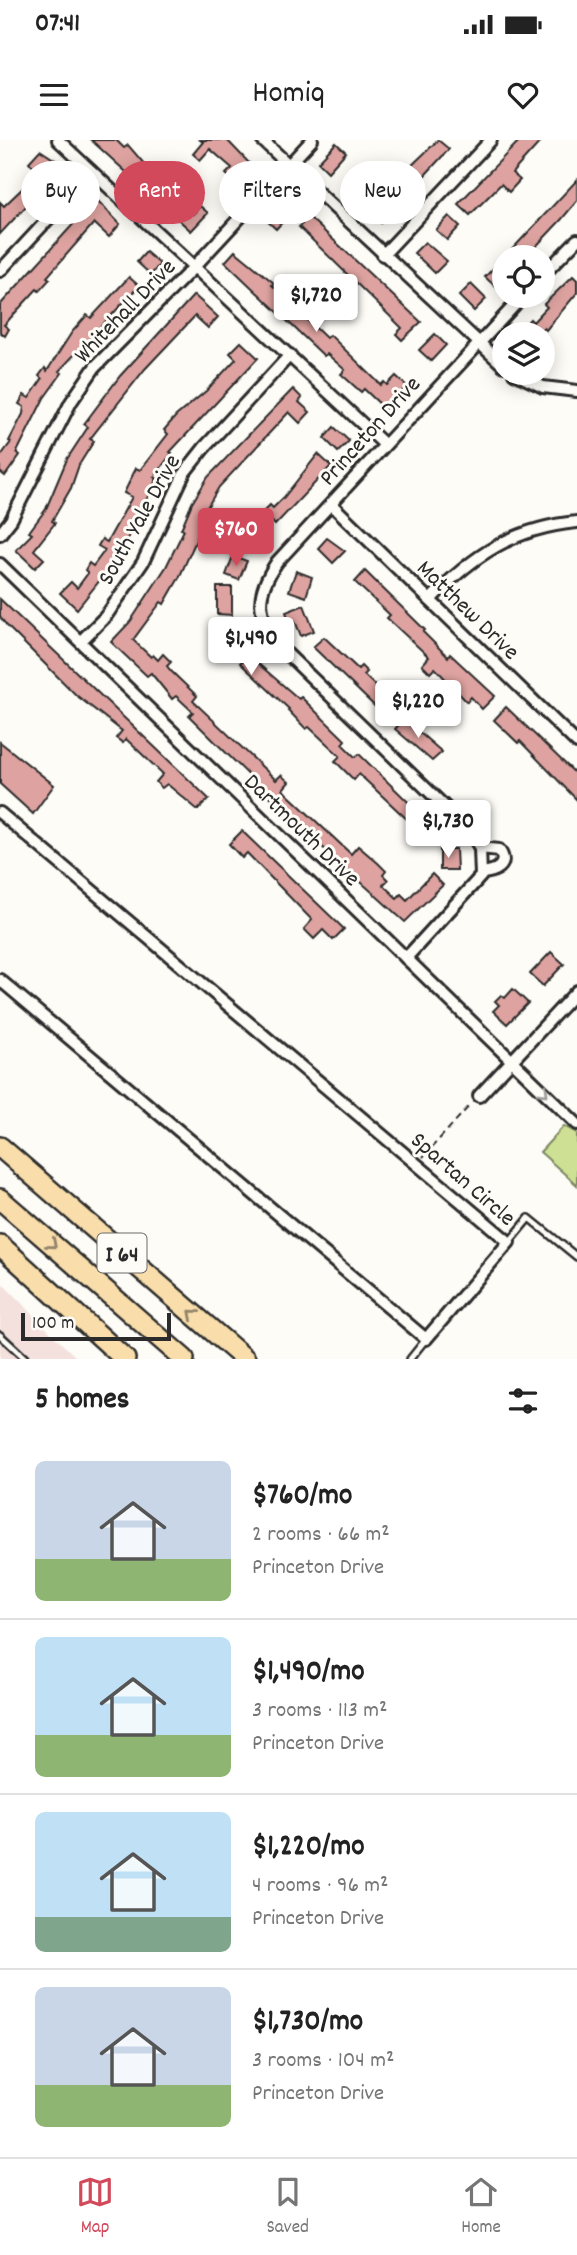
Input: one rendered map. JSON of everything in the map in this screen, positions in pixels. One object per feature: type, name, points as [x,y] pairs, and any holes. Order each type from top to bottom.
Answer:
[{"type":"highway","name":"I 64","points":[[0,1147],[244,1359]]},
{"type":"highway","name":"I 64","points":[[0,1199],[184,1359]]},
{"type":"highway","points":[[0,1245],[125,1359]]},
{"type":"street","points":[[58,140],[80,161]]},
{"type":"street","points":[[262,140],[285,161]]},
{"type":"street","name":"Whitehall Drive","points":[[293,161],[312,140]]},
{"type":"street","points":[[383,255],[491,140]]},
{"type":"street","points":[[100,179],[384,444]]},
{"type":"street","points":[[326,200],[492,356]]},
{"type":"street","points":[[0,271],[44,224]]},
{"type":"street","name":"Whitehall Drive","points":[[0,534],[11,520],[71,401],[96,367],[234,224]]},
{"type":"street","points":[[555,263],[577,240]]},
{"type":"street","name":"Princeton Drive","points":[[407,958],[472,888],[481,873],[498,870],[503,865],[503,856],[499,850],[480,848],[470,831],[279,646],[266,628],[260,605],[264,582],[277,562],[512,308]]},
{"type":"street","name":"South Yale Drive","points":[[80,641],[106,616],[143,562],[185,472],[290,355]]},
{"type":"street","points":[[539,385],[577,391]]},
{"type":"street","name":"Matthew Drive","points":[[331,504],[577,743]]},
{"type":"street","points":[[429,600],[462,566],[498,544],[537,529],[577,523]]},
{"type":"street","name":"Dartmouth Drive","points":[[0,564],[577,1124]]},
{"type":"street","name":"Spartan Circle","points":[[0,813],[509,1242],[426,1339]]},
{"type":"street","points":[[480,848],[481,873]]},
{"type":"street","points":[[0,979],[426,1339]]},
{"type":"street","points":[[479,1096],[577,990]]},
{"type":"lane","points":[[509,1242],[529,1218],[577,1257]]},
{"type":"lane","points":[[0,1335],[26,1359]]},
{"type":"lane","points":[[410,1359],[426,1339]]},
{"type":"path","points":[[416,1164],[479,1096]]},
{"type":"shaded area","points":[[0,1281],[53,1335],[78,1359],[0,1359]]},
{"type":"green space","points":[[564,1126],[577,1133],[577,1185],[540,1152]]},
{"type":"building","points":[[91,140],[116,140],[124,148],[128,145],[142,161],[114,161]]},
{"type":"building","points":[[200,140],[227,140],[247,161],[224,161],[210,149],[200,160],[193,154],[203,142]]},
{"type":"building","points":[[438,140],[449,149],[426,174],[426,161],[416,161]]},
{"type":"building","points":[[520,140],[542,140],[512,173],[520,180],[509,192],[501,184],[470,215],[458,204]]},
{"type":"building","points":[[336,143],[346,152],[328,172],[326,161],[319,161]]},
{"type":"building","points":[[40,150],[55,160],[54,161],[30,161]]},
{"type":"building","points":[[577,180],[577,201],[561,220],[537,245],[516,245]]},
{"type":"building","points":[[21,190],[21,212],[0,234],[0,202],[4,206]]},
{"type":"building","points":[[100,203],[114,218],[114,224],[120,224],[109,237],[95,224],[100,224]]},
{"type":"building","points":[[449,216],[460,226],[447,240],[436,230]]},
{"type":"building","points":[[73,224],[93,224],[47,277],[50,279],[39,291],[37,289],[4,325],[9,329],[5,336],[0,332],[0,305]]},
{"type":"building","points":[[183,224],[198,224],[191,231]]},
{"type":"building","points":[[302,224],[316,224],[421,322],[402,340],[396,334],[402,328],[299,227]]},
{"type":"building","points":[[425,242],[447,261],[435,273],[414,253]]},
{"type":"building","points":[[235,251],[274,283],[272,285],[285,297],[291,291],[299,299],[293,305],[296,309],[326,338],[330,335],[381,385],[384,382],[387,385],[396,376],[407,386],[385,409],[364,389],[361,392],[341,374],[345,370],[327,354],[324,356],[225,262]]},
{"type":"building","points":[[146,252],[160,264],[151,275],[137,262]]},
{"type":"building","points":[[492,270],[492,283],[485,277]]},
{"type":"building","points":[[573,276],[577,280],[577,293],[553,322],[533,322],[546,308],[555,308],[555,293]]},
{"type":"building","points":[[129,277],[139,286],[59,371],[62,373],[44,398],[17,452],[20,455],[5,476],[0,472],[0,457],[11,442],[9,441],[23,414],[24,407],[19,404],[24,395],[29,398],[42,379],[39,376],[45,368],[47,371],[72,332],[87,315],[91,318]]},
{"type":"building","points":[[471,284],[486,299],[474,311],[459,296]]},
{"type":"building","points":[[194,295],[218,317],[208,328],[195,316],[145,369],[90,439],[94,441],[79,465],[71,488],[52,521],[55,523],[34,550],[44,559],[35,568],[16,550],[32,534],[29,532],[46,509],[67,459],[88,427],[84,424],[120,376]]},
{"type":"building","points":[[435,334],[446,345],[431,361],[419,350]]},
{"type":"building","points":[[241,342],[258,358],[170,452],[172,453],[154,477],[157,478],[119,556],[77,609],[60,593],[71,582],[77,588],[88,573],[85,570],[89,563],[93,566],[105,550],[98,546],[102,539],[107,542],[132,497],[124,493],[136,468],[140,470],[168,434],[164,430],[176,416],[206,391],[236,359],[230,353]]},
{"type":"building","points":[[293,389],[302,398],[299,402],[310,412],[300,423],[289,412],[219,487],[202,516],[207,518],[202,538],[198,536],[164,604],[161,602],[133,640],[151,657],[153,655],[158,660],[163,654],[171,662],[167,666],[171,671],[197,696],[193,701],[276,780],[281,775],[289,782],[283,789],[286,793],[351,854],[358,846],[378,863],[386,871],[383,875],[388,880],[383,885],[397,898],[401,894],[407,900],[432,874],[443,885],[405,922],[309,835],[189,716],[193,712],[176,696],[172,699],[151,673],[147,676],[111,642],[130,622],[166,567],[184,530],[181,529],[192,503],[208,477]]},
{"type":"building","points":[[334,427],[349,441],[338,452],[324,438]]},
{"type":"building","points":[[318,454],[331,466],[275,525],[263,512],[270,505],[273,508],[284,497]]},
{"type":"building","points":[[254,524],[267,535],[251,553],[239,543]]},
{"type":"building","points":[[327,538],[345,551],[333,563],[318,548]]},
{"type":"building","points":[[233,556],[247,561],[239,580],[226,575]]},
{"type":"building","points":[[296,571],[312,577],[306,597],[289,591]]},
{"type":"building","points":[[365,571],[425,630],[423,632],[448,657],[450,654],[495,696],[482,709],[471,697],[467,702],[435,668],[430,673],[422,665],[429,657],[387,618],[390,615],[355,582]]},
{"type":"building","points":[[217,587],[232,587],[232,615],[217,614]]},
{"type":"building","points":[[0,599],[209,799],[198,810],[167,784],[162,788],[156,782],[163,774],[126,739],[123,743],[116,738],[122,731],[76,695],[8,627],[0,617]]},
{"type":"building","points":[[304,605],[314,631],[301,636],[295,621],[290,623],[286,612]]},
{"type":"building","points":[[231,625],[242,647],[226,655],[215,633]]},
{"type":"building","points":[[324,637],[358,669],[361,666],[367,672],[364,675],[396,706],[386,717],[313,647]]},
{"type":"building","points":[[248,655],[299,699],[301,697],[345,740],[342,744],[355,757],[359,754],[438,831],[430,841],[359,774],[354,780],[335,761],[340,756],[309,727],[306,729],[289,709],[240,663]]},
{"type":"building","points":[[506,707],[577,775],[577,800],[520,741],[518,743],[494,720]]},
{"type":"building","points":[[404,719],[442,752],[432,761],[395,729]]},
{"type":"building","points":[[0,742],[54,785],[33,814],[0,784]]},
{"type":"building","points":[[242,831],[344,929],[333,940],[323,930],[314,939],[304,929],[312,920],[247,853],[242,858],[229,844]]},
{"type":"building","points":[[440,849],[456,849],[457,870],[440,870]]},
{"type":"building","points":[[551,952],[564,964],[543,986],[530,974]]},
{"type":"building","points":[[513,989],[528,1003],[507,1024],[493,1011],[499,1005],[495,1001],[501,995],[505,998]]}]
